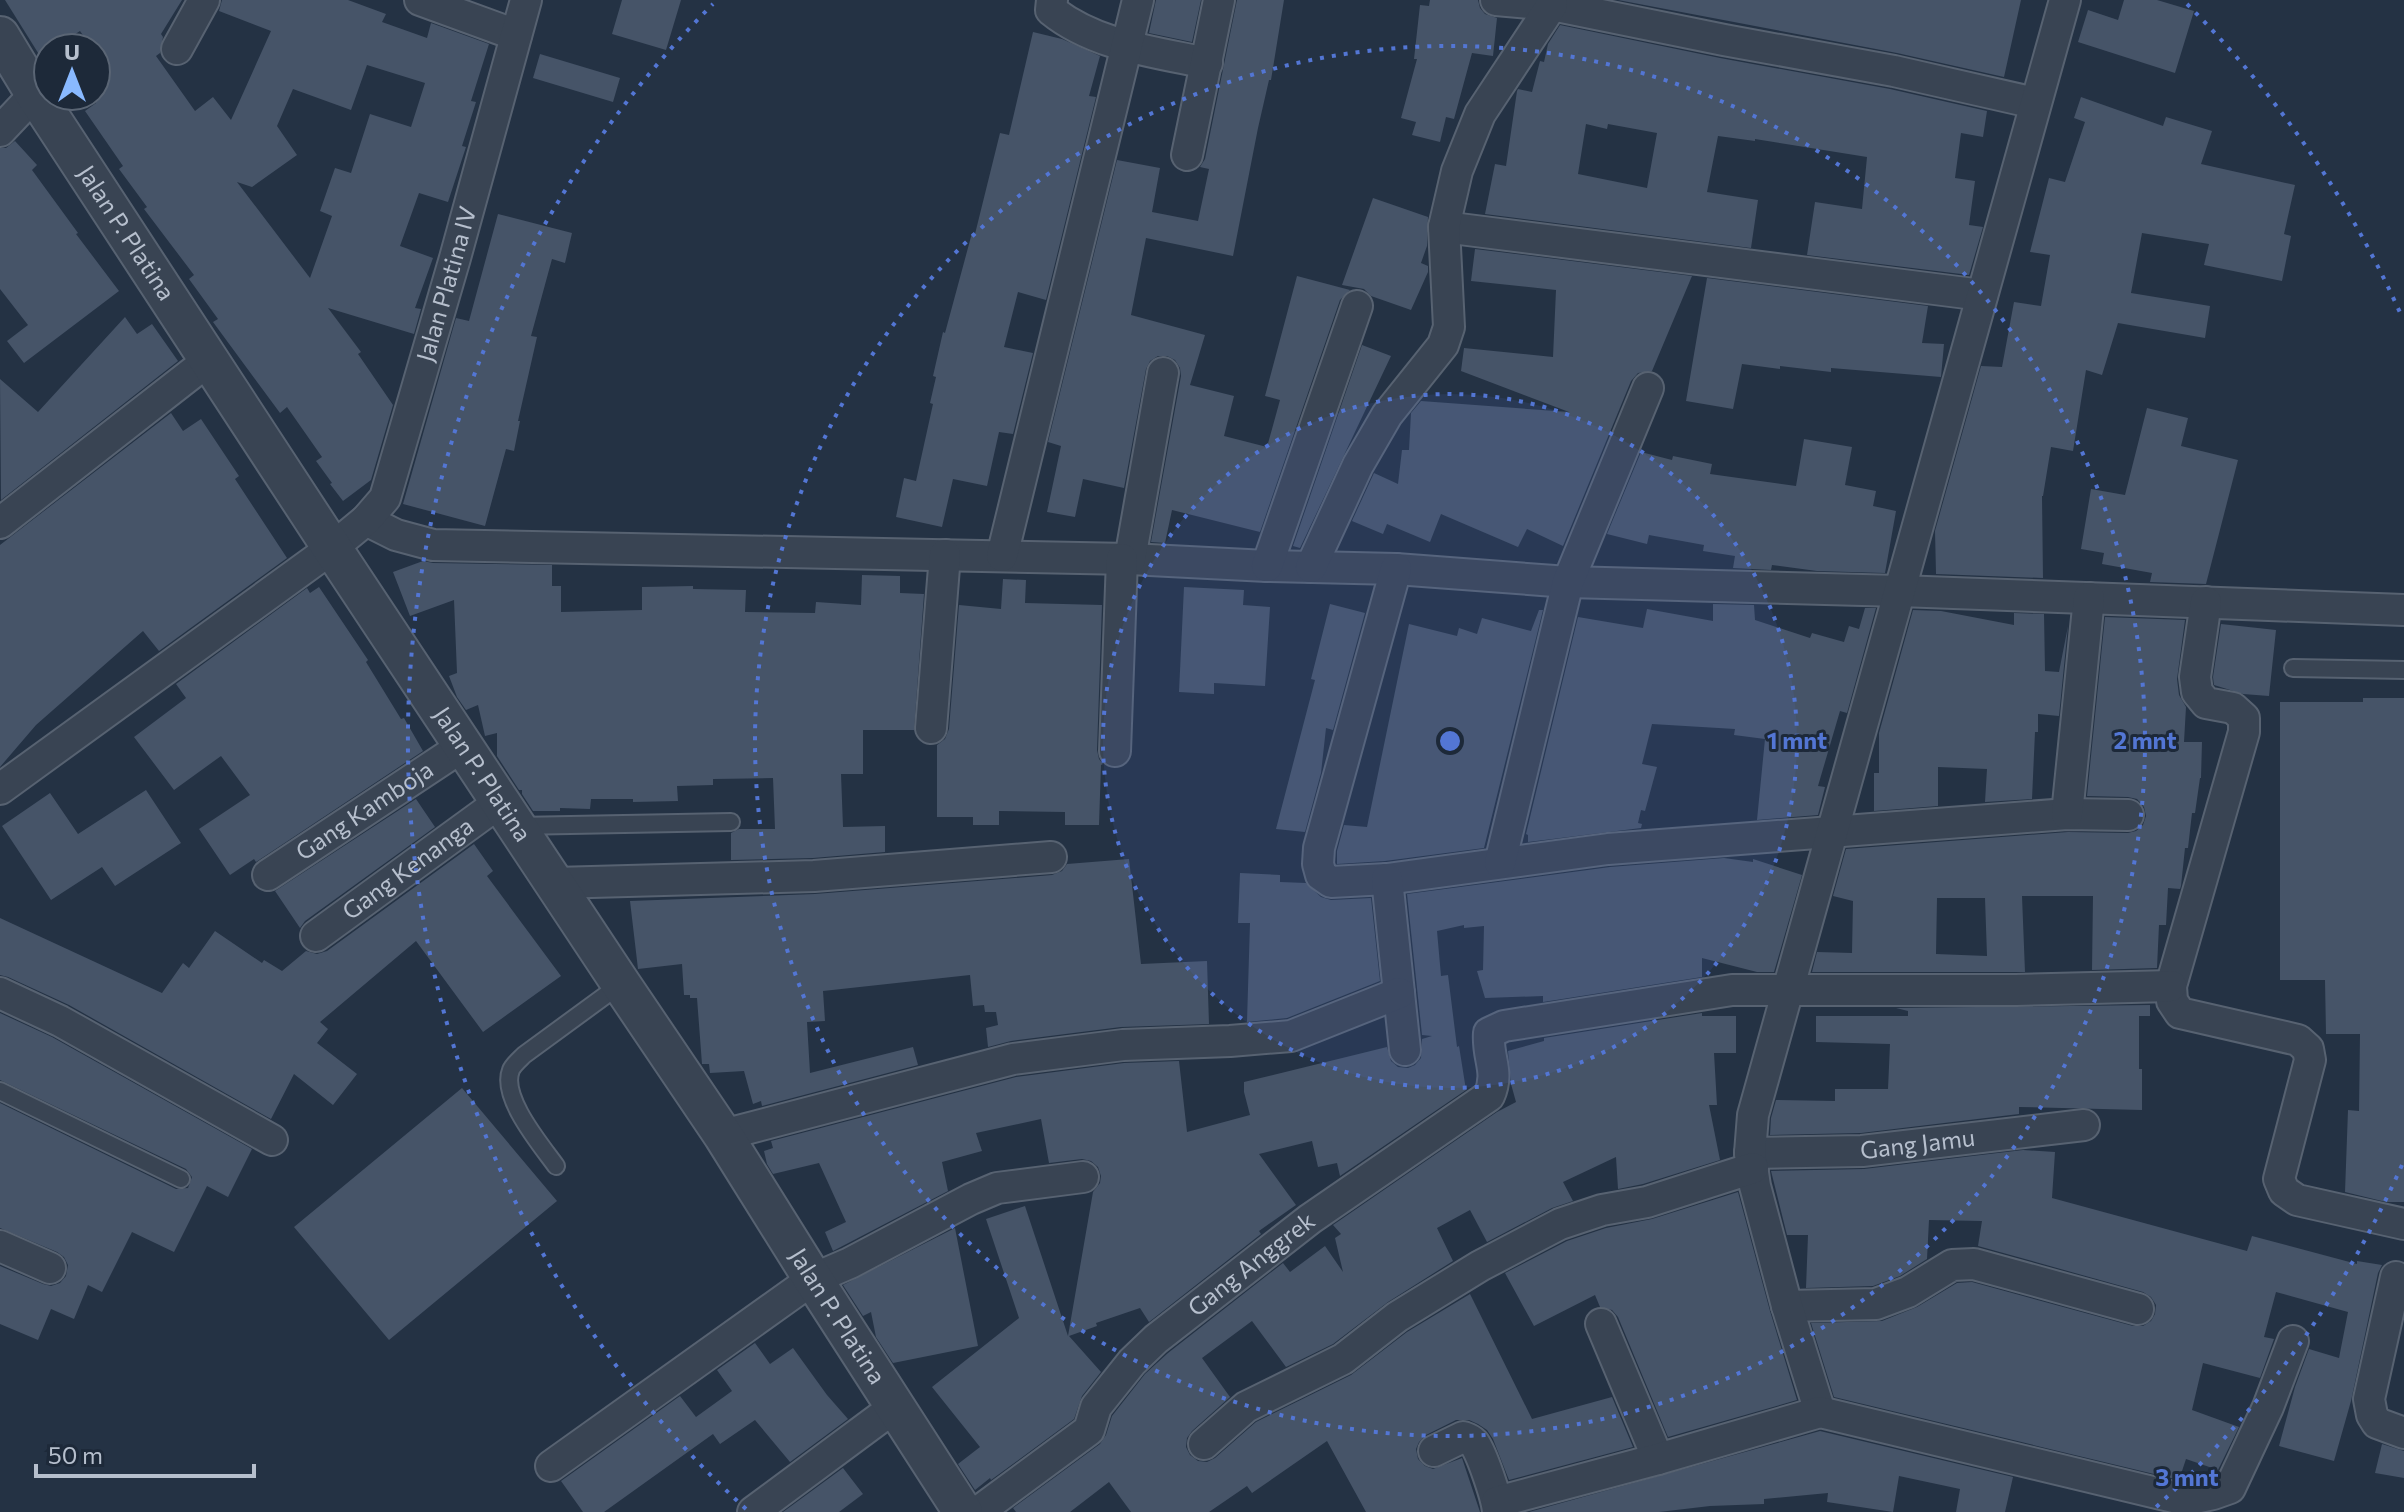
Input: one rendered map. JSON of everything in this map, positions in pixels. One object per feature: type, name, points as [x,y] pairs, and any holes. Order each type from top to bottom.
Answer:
[{"type":"street","points":[[177,49],[204,0]]},
{"type":"street","points":[[420,0],[516,35]]},
{"type":"street","name":"Jalan Platina IV","points":[[0,789],[332,548],[366,520],[385,498],[526,0]]},
{"type":"street","points":[[1052,0],[1051,10],[1069,25],[1126,46],[1207,63]]},
{"type":"street","points":[[1002,556],[1138,0]]},
{"type":"street","points":[[1187,155],[1219,0]]},
{"type":"street","points":[[1496,0],[1552,5],[1894,71],[2035,103]]},
{"type":"street","points":[[1820,1412],[1787,1306],[1755,1186],[1753,1115],[2065,0]]},
{"type":"street","points":[[1311,567],[1358,465],[1387,415],[1443,345],[1449,327],[1444,227],[1457,171],[1480,114],[1552,5]]},
{"type":"street","name":"Jalan P. Platina","points":[[0,36],[32,89]]},
{"type":"street","points":[[0,131],[32,97]]},
{"type":"street","name":"Jalan P. Platina","points":[[47,112],[332,548],[723,1135],[963,1512]]},
{"type":"street","points":[[1444,227],[1982,295]]},
{"type":"street","points":[[1267,566],[1357,306]]},
{"type":"street","points":[[0,523],[209,360]]},
{"type":"street","points":[[1115,751],[1126,559],[1163,373]]},
{"type":"street","points":[[1500,863],[1568,582],[1648,388]]},
{"type":"street","points":[[366,520],[396,535],[433,545],[1126,559],[1396,569],[1568,582],[2404,610]]},
{"type":"street","points":[[931,728],[945,555]]},
{"type":"street","points":[[1396,569],[1319,848],[1321,875],[1331,882],[1387,879],[1608,849],[2067,814],[2128,815]]},
{"type":"street","points":[[2067,814],[2089,598]]},
{"type":"street","points":[[2206,602],[2195,677],[2197,692],[2206,703],[2233,708],[2244,718],[2244,732],[2171,986],[2172,1001],[2180,1013],[2298,1040],[2308,1049],[2310,1060],[2279,1179],[2284,1191],[2297,1200],[2404,1224]]},
{"type":"street","name":"Gang Kamboja","points":[[268,875],[463,746]]},
{"type":"street","name":"Gang Kenanga","points":[[316,936],[508,814]]},
{"type":"street","points":[[555,883],[814,876],[1051,857]]},
{"type":"street","points":[[1387,879],[1405,1050]]},
{"type":"street","points":[[1787,991],[2171,986]]},
{"type":"street","name":"Gang Anggrek","points":[[978,1512],[1089,1430],[1096,1407],[1132,1362],[1156,1339],[1310,1219],[1489,1096],[1495,1073],[1487,1051],[1489,1033],[1504,1026],[1732,990],[1787,991]]},
{"type":"street","points":[[0,993],[60,1021],[272,1140]]},
{"type":"street","points":[[723,1135],[1013,1059],[1123,1045],[1291,1036],[1399,993]]},
{"type":"street","name":"Gang Jamu","points":[[1204,1444],[1246,1407],[1343,1359],[1409,1309],[1480,1266],[1560,1224],[1602,1210],[1647,1202],[1752,1160],[1862,1151],[2084,1125]]},
{"type":"street","points":[[551,1466],[813,1279],[997,1188],[1083,1177]]},
{"type":"street","points":[[0,1246],[50,1268]]},
{"type":"street","points":[[1787,1306],[1876,1304],[1908,1292],[1952,1265],[1974,1264],[2138,1309]]},
{"type":"street","points":[[2396,1277],[2369,1399],[2377,1423],[2404,1433]]},
{"type":"street","points":[[1601,1324],[1658,1459]]},
{"type":"street","points":[[1434,1451],[1463,1437],[1472,1440],[1498,1507],[1820,1412],[2186,1500],[2230,1488],[2268,1407],[2293,1341]]},
{"type":"street","points":[[753,1512],[896,1406]]},
{"type":"lane","points":[[2293,668],[2404,670]]},
{"type":"lane","points":[[508,814],[731,822]]},
{"type":"lane","points":[[556,1166],[515,1105],[509,1089],[511,1070],[524,1055],[621,984]]},
{"type":"lane","points":[[0,1091],[181,1179]]},
{"type":"building","points":[[5,0],[182,0],[161,34],[160,53],[156,56],[195,111],[213,97],[231,120],[271,31],[219,11],[222,0],[348,0],[386,14],[382,22],[427,38],[431,23],[489,44],[471,101],[476,102],[462,146],[466,147],[448,202],[419,193],[400,246],[433,258],[415,308],[421,309],[414,334],[328,308],[361,352],[358,354],[393,405],[371,480],[343,501],[316,461],[322,457],[287,407],[280,413],[213,322],[218,319],[189,279],[194,275],[144,209],[147,207],[119,169],[123,166],[86,112],[112,112],[112,32],[32,32],[32,43]],"holes":[[[367,65],[425,83],[411,127],[370,114],[351,173],[335,168],[320,211],[332,216],[310,278],[237,182],[252,187],[297,155],[277,126],[293,89],[351,110]]]},
{"type":"building","points":[[622,0],[681,0],[666,50],[612,34]]},
{"type":"building","points":[[1156,0],[1201,0],[1192,42],[1149,33]]},
{"type":"building","points":[[1237,0],[1284,0],[1271,80],[1258,128],[1233,256],[1146,238],[1131,315],[1205,335],[1190,385],[1234,396],[1224,436],[1267,447],[1280,400],[1265,396],[1297,276],[1350,290],[1340,300],[1260,532],[1172,510],[1165,543],[1151,542],[1181,376],[1175,360],[1158,356],[1150,361],[1146,369],[1124,488],[1083,479],[1075,517],[1047,512],[1061,446],[1048,442],[1117,160],[1160,168],[1152,212],[1198,221],[1209,169],[1200,167],[1205,159]]},
{"type":"building","points":[[1430,0],[1478,0],[1485,14],[1497,18],[1493,56],[1472,53],[1454,119],[1446,117],[1440,142],[1412,135],[1416,122],[1401,118],[1417,59],[1414,59],[1420,5],[1429,6]]},
{"type":"building","points":[[1618,0],[2021,0],[2004,77],[1897,53]]},
{"type":"building","points":[[2124,0],[2157,0],[2194,11],[2175,73],[2078,42],[2088,10],[2118,20]]},
{"type":"building","points":[[1560,25],[1890,89],[1987,111],[1983,137],[1961,133],[1955,178],[1975,181],[1969,225],[1983,227],[1969,275],[1807,255],[1815,202],[1862,209],[1867,157],[1755,139],[1718,136],[1707,192],[1758,200],[1751,248],[1485,214],[1495,164],[1506,166],[1517,91],[1532,92],[1548,44]],"holes":[[[1586,124],[1607,129],[1608,124],[1657,133],[1647,188],[1578,174]]]},
{"type":"building","points":[[1033,32],[1062,39],[1100,56],[1089,96],[1096,97],[1046,300],[1018,292],[1004,347],[1033,353],[1013,434],[999,432],[987,486],[953,479],[942,527],[896,517],[904,478],[916,481],[933,404],[930,403],[936,377],[933,376],[943,332],[972,233],[975,234],[1000,133],[1009,135]]},
{"type":"building","points":[[540,54],[620,78],[613,102],[533,78]]},
{"type":"building","points":[[2081,97],[2163,126],[2166,117],[2212,131],[2201,164],[2295,185],[2284,234],[2291,236],[2282,281],[2204,265],[2209,244],[2142,233],[2131,293],[2210,306],[2205,338],[2118,323],[2102,375],[2086,370],[2073,451],[2051,447],[2042,496],[2043,578],[1936,574],[1935,531],[1981,366],[2002,367],[2014,302],[2041,306],[2050,255],[2030,252],[2049,178],[2065,182],[2085,122],[2074,118]]},
{"type":"building","points":[[15,141],[37,165],[32,170],[119,291],[24,363],[7,341],[28,325],[0,289],[0,148],[6,148]]},
{"type":"building","points":[[1373,198],[1428,217],[1427,246],[1421,263],[1428,266],[1428,272],[1411,310],[1371,296],[1364,289],[1342,285]]},
{"type":"building","points":[[498,214],[572,233],[565,263],[552,259],[531,336],[537,337],[514,451],[506,449],[485,526],[403,504],[456,318],[469,321]]},
{"type":"building","points":[[1475,249],[1692,276],[1652,371],[1638,373],[1631,381],[1563,546],[1527,529],[1518,547],[1441,514],[1430,542],[1387,524],[1383,534],[1352,521],[1374,473],[1398,484],[1402,450],[1409,450],[1411,413],[1421,401],[1569,412],[1461,371],[1464,348],[1553,357],[1556,290],[1471,281]]},
{"type":"building","points":[[1707,278],[1928,306],[1922,343],[1944,344],[1941,377],[1831,368],[1831,372],[1780,366],[1780,369],[1742,364],[1733,409],[1686,401]]},
{"type":"building","points":[[125,317],[137,334],[152,324],[178,361],[1,500],[0,379],[38,412]]},
{"type":"building","points":[[1362,345],[1391,356],[1300,548],[1293,546]]},
{"type":"building","points":[[2147,408],[2188,418],[2181,446],[2238,460],[2206,584],[2150,582],[2152,573],[2102,564],[2104,553],[2081,549],[2091,489],[2125,495]]},
{"type":"building","points":[[171,413],[183,431],[201,419],[239,476],[235,479],[287,558],[159,651],[143,631],[36,725],[0,767],[0,545]]},
{"type":"building","points":[[1804,439],[1852,447],[1845,485],[1876,491],[1873,506],[1896,511],[1885,573],[1817,571],[1772,565],[1771,570],[1733,568],[1735,556],[1703,551],[1704,545],[1649,535],[1647,544],[1607,534],[1641,452],[1672,460],[1673,456],[1712,464],[1710,474],[1796,486]]},
{"type":"building","points":[[423,561],[552,565],[552,586],[561,586],[561,612],[642,610],[642,587],[693,586],[693,589],[746,590],[745,612],[815,613],[816,602],[861,605],[862,575],[900,576],[900,593],[924,594],[914,730],[863,730],[863,774],[841,774],[843,827],[885,826],[885,852],[731,860],[731,833],[739,829],[775,829],[773,778],[713,779],[713,785],[677,786],[678,801],[591,799],[590,809],[533,811],[497,756],[497,733],[485,736],[478,705],[466,710],[449,676],[457,673],[454,600],[410,616],[393,572]]},
{"type":"building","points":[[1003,579],[1026,580],[1025,603],[1102,605],[1097,750],[1103,764],[1099,825],[1065,825],[1065,812],[999,811],[999,825],[973,825],[973,817],[937,817],[937,745],[945,739],[949,729],[959,605],[1001,609]]},
{"type":"building","points":[[319,587],[423,751],[256,862],[254,859],[230,875],[199,829],[250,795],[221,756],[174,790],[134,737],[186,698],[176,684],[307,588],[310,593]]},
{"type":"building","points":[[1184,587],[1244,590],[1243,605],[1270,607],[1265,686],[1214,683],[1214,694],[1179,692]]},
{"type":"building","points":[[1330,604],[1365,613],[1333,730],[1326,728],[1321,773],[1305,832],[1276,829],[1315,680],[1311,679]]},
{"type":"building","points":[[1713,604],[1754,605],[1755,620],[1810,638],[1812,633],[1844,642],[1849,626],[1859,629],[1865,608],[1876,608],[1847,713],[1840,711],[1818,786],[1825,787],[1818,815],[1757,820],[1765,739],[1734,735],[1735,729],[1652,724],[1642,764],[1657,767],[1645,811],[1641,810],[1638,823],[1642,824],[1641,828],[1528,842],[1526,834],[1578,617],[1643,628],[1647,609],[1713,621]]},
{"type":"building","points":[[1539,610],[1543,610],[1484,848],[1337,864],[1344,825],[1367,827],[1409,624],[1457,636],[1459,628],[1477,634],[1482,618],[1531,631]]},
{"type":"building","points":[[1913,610],[1941,611],[2014,625],[2014,613],[2044,614],[2045,671],[2059,672],[2068,626],[2059,716],[2038,714],[2032,799],[1985,802],[1987,769],[1938,767],[1938,806],[1874,811],[1874,773],[1879,773],[1879,733]]},
{"type":"building","points":[[2105,617],[2185,620],[2177,679],[2179,695],[2186,707],[2184,742],[2202,742],[2201,778],[2195,813],[2192,813],[2188,848],[2185,848],[2181,886],[2180,889],[2168,888],[2166,925],[2159,925],[2157,968],[2092,970],[2093,896],[2022,896],[2025,972],[1812,972],[1817,952],[1852,953],[1853,901],[1833,896],[1846,849],[2068,832],[2128,833],[2143,825],[2146,816],[2144,807],[2137,799],[2087,796]],"holes":[[[1937,898],[1985,898],[1987,956],[1936,954]]]},
{"type":"building","points":[[2221,624],[2276,630],[2269,696],[2243,694],[2214,685]]},
{"type":"building","points":[[2363,698],[2404,698],[2404,1202],[2386,1202],[2345,1192],[2348,1110],[2359,1111],[2360,1034],[2326,1034],[2325,980],[2280,980],[2280,702],[2363,702]]},
{"type":"building","points":[[146,790],[181,843],[115,886],[102,867],[51,900],[2,826],[50,793],[78,834]]},
{"type":"building","points":[[416,799],[435,827],[305,921],[300,928],[275,891]]},
{"type":"building","points":[[474,844],[493,871],[487,876],[561,976],[483,1032],[416,941],[320,1022],[328,1029],[317,1043],[357,1074],[333,1105],[294,1074],[271,1119],[69,1005],[0,975],[0,918],[162,993],[183,963],[189,968],[215,931],[262,963],[264,960],[282,971],[306,951],[317,954],[327,951]]},
{"type":"building","points":[[1724,858],[1753,862],[1753,859],[1802,875],[1774,972],[1757,972],[1702,958],[1702,977],[1543,1002],[1543,996],[1485,998],[1477,971],[1483,970],[1484,926],[1464,928],[1464,925],[1437,931],[1441,976],[1448,975],[1466,1090],[1340,1176],[1337,1163],[1318,1167],[1312,1141],[1259,1154],[1296,1205],[1259,1231],[1261,1234],[1149,1322],[1140,1308],[1069,1336],[1101,1372],[1082,1396],[1074,1419],[975,1490],[958,1464],[980,1447],[932,1387],[1019,1318],[986,1219],[1025,1206],[1068,1336],[1093,1192],[1100,1183],[1098,1167],[1082,1159],[1049,1163],[1041,1119],[976,1133],[982,1151],[942,1162],[948,1191],[833,1251],[825,1232],[846,1222],[819,1163],[773,1174],[767,1164],[764,1151],[773,1148],[771,1141],[1016,1077],[1124,1063],[1179,1061],[1187,1132],[1250,1115],[1244,1082],[1387,1047],[1391,1061],[1398,1067],[1408,1068],[1421,1058],[1422,1039],[1432,1036],[1422,1035],[1407,894],[1610,867]]},
{"type":"building","points":[[1129,859],[1141,964],[1207,961],[1209,1024],[1121,1027],[1011,1041],[988,1047],[986,1028],[998,1025],[996,1012],[985,1012],[984,1005],[973,1006],[970,975],[823,991],[825,1021],[807,1022],[810,1073],[913,1047],[918,1065],[762,1106],[761,1101],[753,1104],[744,1071],[710,1073],[709,1064],[702,1064],[697,998],[684,995],[682,964],[638,969],[630,901],[815,894],[1052,875],[1062,871],[1067,864]]},
{"type":"building","points":[[1240,873],[1280,875],[1280,882],[1306,883],[1321,897],[1331,900],[1371,898],[1380,981],[1287,1018],[1247,1022],[1250,923],[1238,923]]},
{"type":"building","points":[[2150,1005],[2150,1016],[2139,1016],[2142,1110],[2019,1107],[2019,1114],[1861,1133],[1770,1135],[1776,1100],[1835,1101],[1835,1089],[1888,1089],[1890,1044],[1816,1042],[1816,1016],[1908,1016],[1908,1011],[1896,1008]]},
{"type":"building","points":[[0,1013],[52,1037],[252,1149],[228,1197],[207,1186],[174,1252],[132,1232],[102,1292],[88,1285],[74,1319],[51,1309],[38,1340],[0,1324],[0,1266],[51,1286],[60,1283],[66,1276],[68,1265],[57,1252],[0,1228],[0,1103],[176,1189],[188,1188],[192,1177],[186,1169],[0,1080]]},
{"type":"building","points":[[1702,1013],[1702,1016],[1736,1016],[1736,1053],[1714,1053],[1717,1105],[1709,1105],[1720,1160],[1618,1189],[1616,1157],[1563,1182],[1573,1201],[1552,1208],[1487,1242],[1470,1210],[1437,1228],[1453,1261],[1388,1302],[1333,1344],[1286,1367],[1252,1321],[1202,1358],[1230,1397],[1192,1431],[1186,1447],[1198,1461],[1207,1462],[1215,1458],[1256,1422],[1351,1375],[1407,1332],[1470,1294],[1532,1419],[1612,1397],[1633,1447],[1509,1480],[1487,1430],[1469,1420],[1456,1420],[1426,1435],[1419,1442],[1416,1449],[1418,1459],[1433,1469],[1462,1458],[1480,1512],[1366,1512],[1327,1441],[1252,1493],[1247,1486],[1209,1512],[1131,1512],[1109,1482],[1070,1512],[1016,1512],[1013,1508],[1100,1444],[1112,1416],[1145,1374],[1283,1263],[1290,1272],[1325,1246],[1343,1272],[1335,1238],[1341,1234],[1333,1225],[1516,1102],[1508,1051],[1544,1041],[1544,1038]]},
{"type":"building","points":[[462,1088],[557,1201],[389,1340],[294,1227]]},
{"type":"building","points":[[2023,1150],[2055,1152],[2052,1198],[2247,1251],[2252,1236],[2357,1264],[2357,1261],[2382,1265],[2334,1461],[2279,1446],[2309,1349],[2339,1358],[2348,1312],[2276,1292],[2264,1337],[2274,1339],[2260,1378],[2203,1363],[2192,1410],[2239,1427],[2218,1470],[2186,1459],[2179,1480],[1834,1397],[1811,1323],[1882,1321],[1917,1307],[1957,1283],[1972,1282],[2133,1326],[2143,1326],[2151,1321],[2156,1305],[2143,1292],[1978,1246],[1982,1221],[1929,1220],[1927,1259],[1900,1276],[1873,1286],[1806,1288],[1808,1235],[1787,1235],[1771,1171],[1864,1169]]},
{"type":"building","points":[[1738,1192],[1797,1400],[1668,1437],[1618,1317],[1612,1310],[1600,1307],[1595,1295],[1534,1326],[1505,1273],[1567,1241]]},
{"type":"building","points":[[955,1228],[978,1346],[893,1363],[876,1337],[871,1312],[863,1316],[843,1285]]},
{"type":"building","points":[[755,1343],[770,1364],[793,1348],[848,1419],[790,1462],[755,1420],[720,1444],[713,1434],[604,1512],[583,1512],[561,1481],[680,1396],[696,1417],[732,1391],[717,1370]]},
{"type":"building","points":[[1820,1431],[2013,1477],[2005,1512],[1956,1512],[1960,1489],[1899,1476],[1893,1512],[1827,1502],[1828,1493],[1764,1499],[1764,1504],[1659,1512],[1529,1512]]},
{"type":"building","points":[[2382,1444],[2404,1451],[2404,1478],[2375,1473]]},
{"type":"building","points":[[843,1468],[863,1494],[839,1512],[783,1512]]}]
